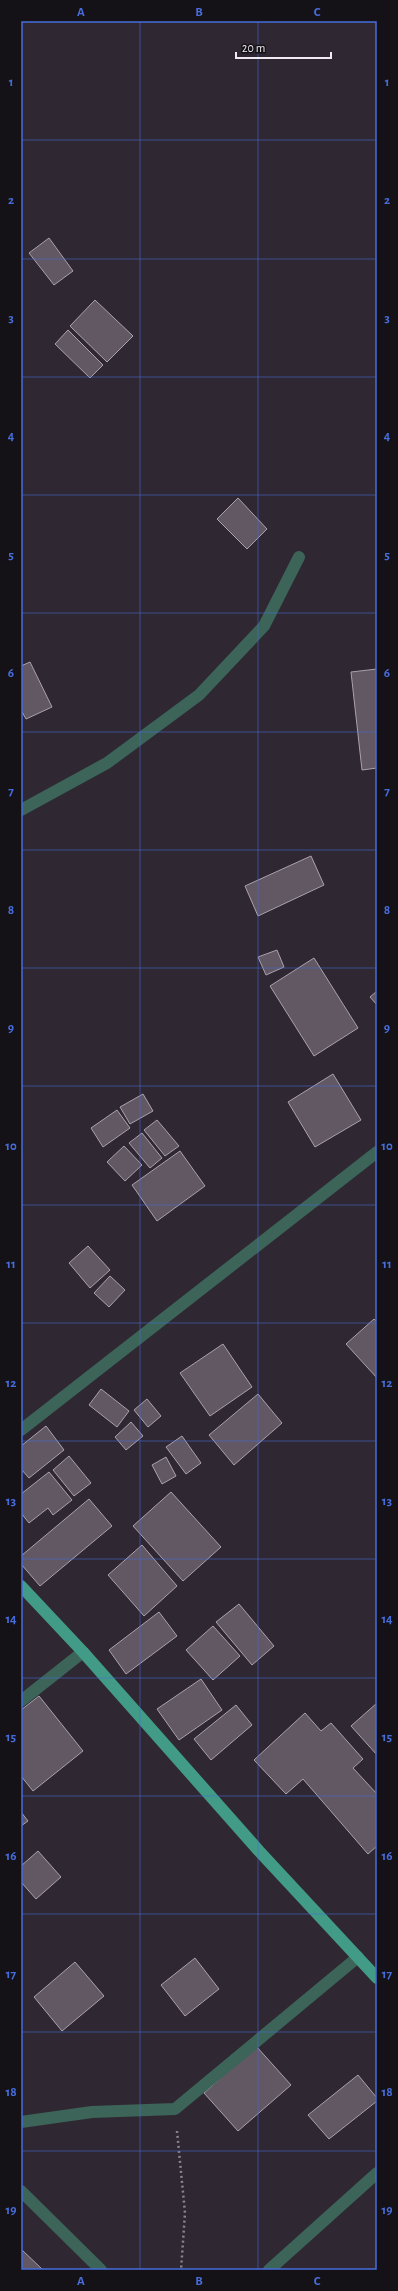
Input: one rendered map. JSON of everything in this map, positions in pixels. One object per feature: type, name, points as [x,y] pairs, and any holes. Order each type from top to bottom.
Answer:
[{"type":"main road","points":[[21,1586],[83,1652],[214,1800],[377,1978]]},
{"type":"street","points":[[21,810],[107,762],[199,695],[264,626],[298,557]]},
{"type":"street","points":[[21,1430],[377,1152]]},
{"type":"street","points":[[21,1701],[83,1652]]},
{"type":"street","points":[[21,2122],[92,2112],[175,2109],[358,1957]]},
{"type":"street","points":[[269,2270],[377,2173]]},
{"type":"street","points":[[21,2191],[101,2270]]},
{"type":"path","points":[[175,2109],[185,2213],[181,2270]]},
{"type":"building","points":[[49,238],[73,271],[54,285],[29,253]]},
{"type":"building","points":[[95,300],[133,336],[107,362],[70,326]]},
{"type":"building","points":[[68,330],[103,365],[90,378],[55,344]]},
{"type":"building","points":[[238,498],[267,529],[247,549],[217,519]]},
{"type":"building","points":[[30,662],[52,707],[26,719],[21,710],[21,666]]},
{"type":"building","points":[[377,669],[377,768],[362,770],[351,672]]},
{"type":"building","points":[[311,856],[324,885],[258,916],[245,886]]},
{"type":"building","points":[[277,950],[284,967],[266,975],[258,957]]},
{"type":"building","points":[[314,958],[358,1028],[314,1056],[270,986]]},
{"type":"building","points":[[377,991],[377,1005],[370,997]]},
{"type":"building","points":[[333,1074],[361,1120],[315,1147],[288,1102]]},
{"type":"building","points":[[143,1094],[153,1111],[130,1124],[120,1107]]},
{"type":"building","points":[[117,1110],[130,1128],[103,1147],[91,1128]]},
{"type":"building","points":[[157,1120],[179,1146],[165,1156],[144,1130]]},
{"type":"building","points":[[142,1133],[162,1158],[150,1168],[129,1143]]},
{"type":"building","points":[[124,1146],[142,1165],[125,1181],[107,1162]]},
{"type":"building","points":[[180,1151],[205,1186],[157,1221],[132,1185]]},
{"type":"building","points":[[88,1246],[110,1270],[90,1288],[69,1263]]},
{"type":"building","points":[[110,1276],[125,1290],[109,1307],[94,1293]]},
{"type":"building","points":[[374,1319],[377,1322],[377,1378],[346,1344]]},
{"type":"building","points":[[223,1344],[252,1387],[210,1416],[180,1373]]},
{"type":"building","points":[[101,1389],[129,1411],[117,1427],[89,1405]]},
{"type":"building","points":[[258,1394],[282,1423],[234,1465],[209,1435]]},
{"type":"building","points":[[147,1399],[161,1416],[148,1427],[134,1410]]},
{"type":"building","points":[[131,1422],[143,1436],[126,1450],[115,1437]]},
{"type":"building","points":[[46,1426],[64,1450],[29,1478],[21,1469],[21,1446]]},
{"type":"building","points":[[182,1436],[201,1463],[186,1474],[166,1447]]},
{"type":"building","points":[[69,1456],[91,1483],[74,1496],[53,1470]]},
{"type":"building","points":[[166,1457],[176,1476],[162,1484],[152,1465]]},
{"type":"building","points":[[49,1472],[72,1500],[53,1515],[48,1508],[29,1523],[21,1513],[21,1494]]},
{"type":"building","points":[[171,1492],[221,1547],[183,1581],[133,1526]]},
{"type":"building","points":[[89,1499],[112,1526],[40,1586],[21,1564],[21,1556]]},
{"type":"building","points":[[142,1545],[177,1586],[144,1616],[108,1575]]},
{"type":"building","points":[[239,1604],[274,1646],[252,1665],[216,1622]]},
{"type":"building","points":[[159,1612],[177,1636],[126,1674],[109,1650]]},
{"type":"building","points":[[213,1626],[240,1656],[213,1680],[186,1650]]},
{"type":"building","points":[[201,1679],[222,1710],[179,1740],[157,1709]]},
{"type":"building","points":[[39,1696],[83,1751],[33,1791],[21,1776],[21,1710]]},
{"type":"building","points":[[377,1703],[377,1755],[351,1726]]},
{"type":"building","points":[[236,1705],[252,1725],[211,1760],[194,1739]]},
{"type":"building","points":[[305,1713],[321,1731],[331,1723],[363,1759],[353,1768],[377,1794],[377,1846],[368,1854],[303,1779],[286,1794],[254,1760]]},
{"type":"building","points":[[21,1812],[28,1821],[21,1826]]},
{"type":"building","points":[[38,1851],[61,1877],[36,1899],[21,1882],[21,1866]]},
{"type":"building","points":[[195,1958],[219,1989],[185,2016],[161,1985]]},
{"type":"building","points":[[75,1962],[104,1996],[62,2031],[34,1997]]},
{"type":"building","points":[[256,2046],[291,2085],[238,2131],[204,2093]]},
{"type":"building","points":[[358,2075],[377,2098],[377,2101],[329,2139],[308,2115]]},
{"type":"building","points":[[21,2249],[43,2270],[21,2270]]}]
